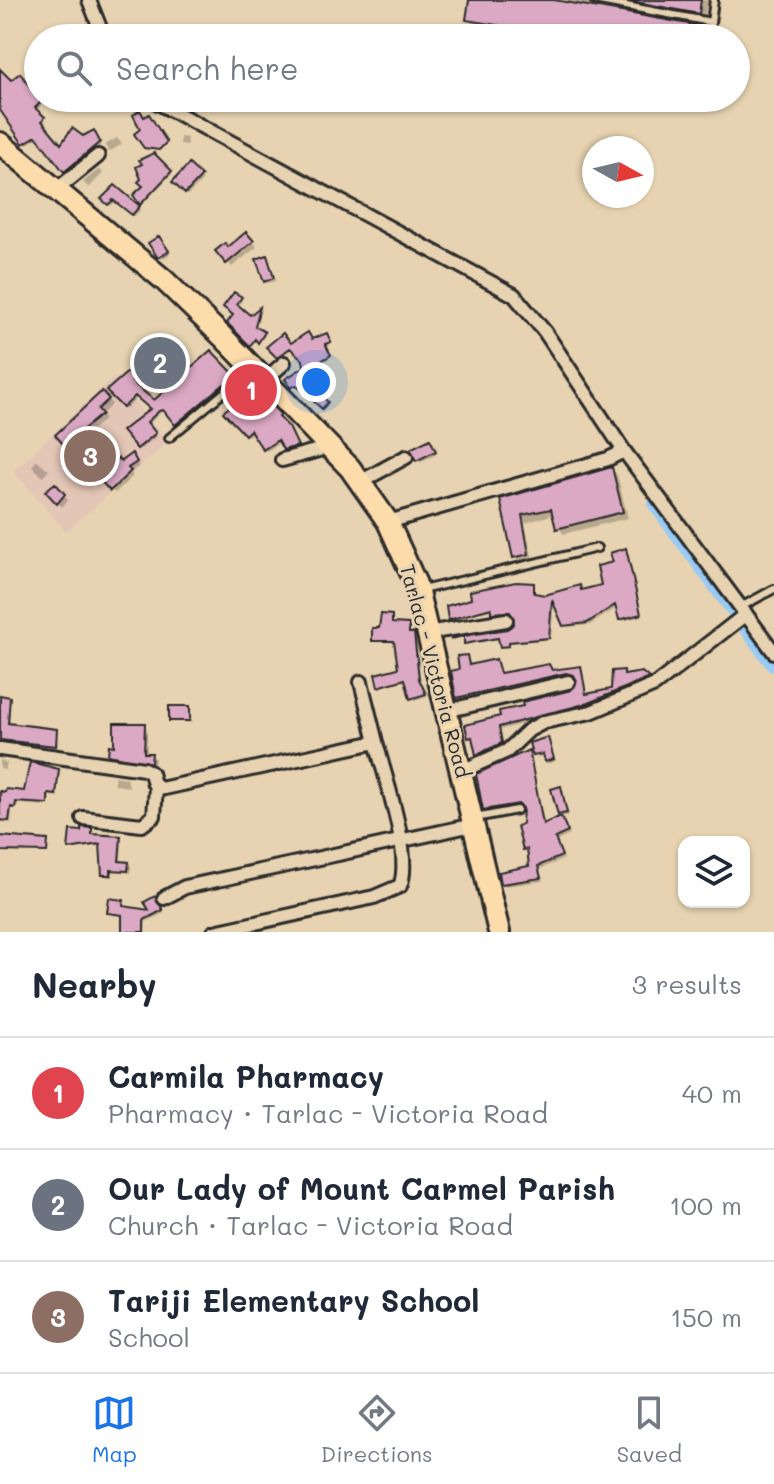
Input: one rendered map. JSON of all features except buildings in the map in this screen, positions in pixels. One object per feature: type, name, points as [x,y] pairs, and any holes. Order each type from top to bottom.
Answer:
[{"type":"main road","name":"Tarlac - Victoria Road","points":[[0,143],[164,280],[330,447],[388,522],[417,591],[499,932]]},
{"type":"street","points":[[89,0],[98,24]]},
{"type":"street","points":[[175,112],[514,295],[545,332],[623,451],[742,615],[774,652]]},
{"type":"street","points":[[55,191],[98,156]]},
{"type":"street","points":[[259,374],[284,363]]},
{"type":"street","points":[[282,460],[330,447]]},
{"type":"street","points":[[388,522],[608,459],[623,451]]},
{"type":"street","points":[[360,482],[406,457]]},
{"type":"street","points":[[462,771],[507,751],[544,722],[591,712],[655,685],[742,615]]},
{"type":"street","points":[[427,633],[506,620]]},
{"type":"street","points":[[214,932],[394,891],[403,880],[399,838],[361,682]]},
{"type":"street","points":[[446,711],[568,682]]},
{"type":"street","points":[[156,787],[166,788],[376,742]]},
{"type":"street","points":[[0,749],[144,769],[151,773],[156,787],[154,816],[142,825],[83,818]]},
{"type":"street","points":[[164,898],[185,887],[473,822]]},
{"type":"lane","points":[[594,0],[711,22],[714,0]]},
{"type":"lane","points":[[169,438],[259,374]]},
{"type":"lane","points":[[417,591],[597,548]]},
{"type":"lane","points":[[742,615],[774,589]]},
{"type":"lane","points":[[473,822],[517,810]]},
{"type":"shaded area","points":[[114,377],[168,442],[66,532],[13,471]]},
{"type":"waterway","points":[[657,504],[774,663]]},
{"type":"place","name":"Our Lady of Mount Carmel Parish","points":[[160,363]]},
{"type":"place","name":"Carmila Pharmacy","points":[[251,390]]},
{"type":"place","name":"Tariji Elementary School","points":[[90,456]]}]
